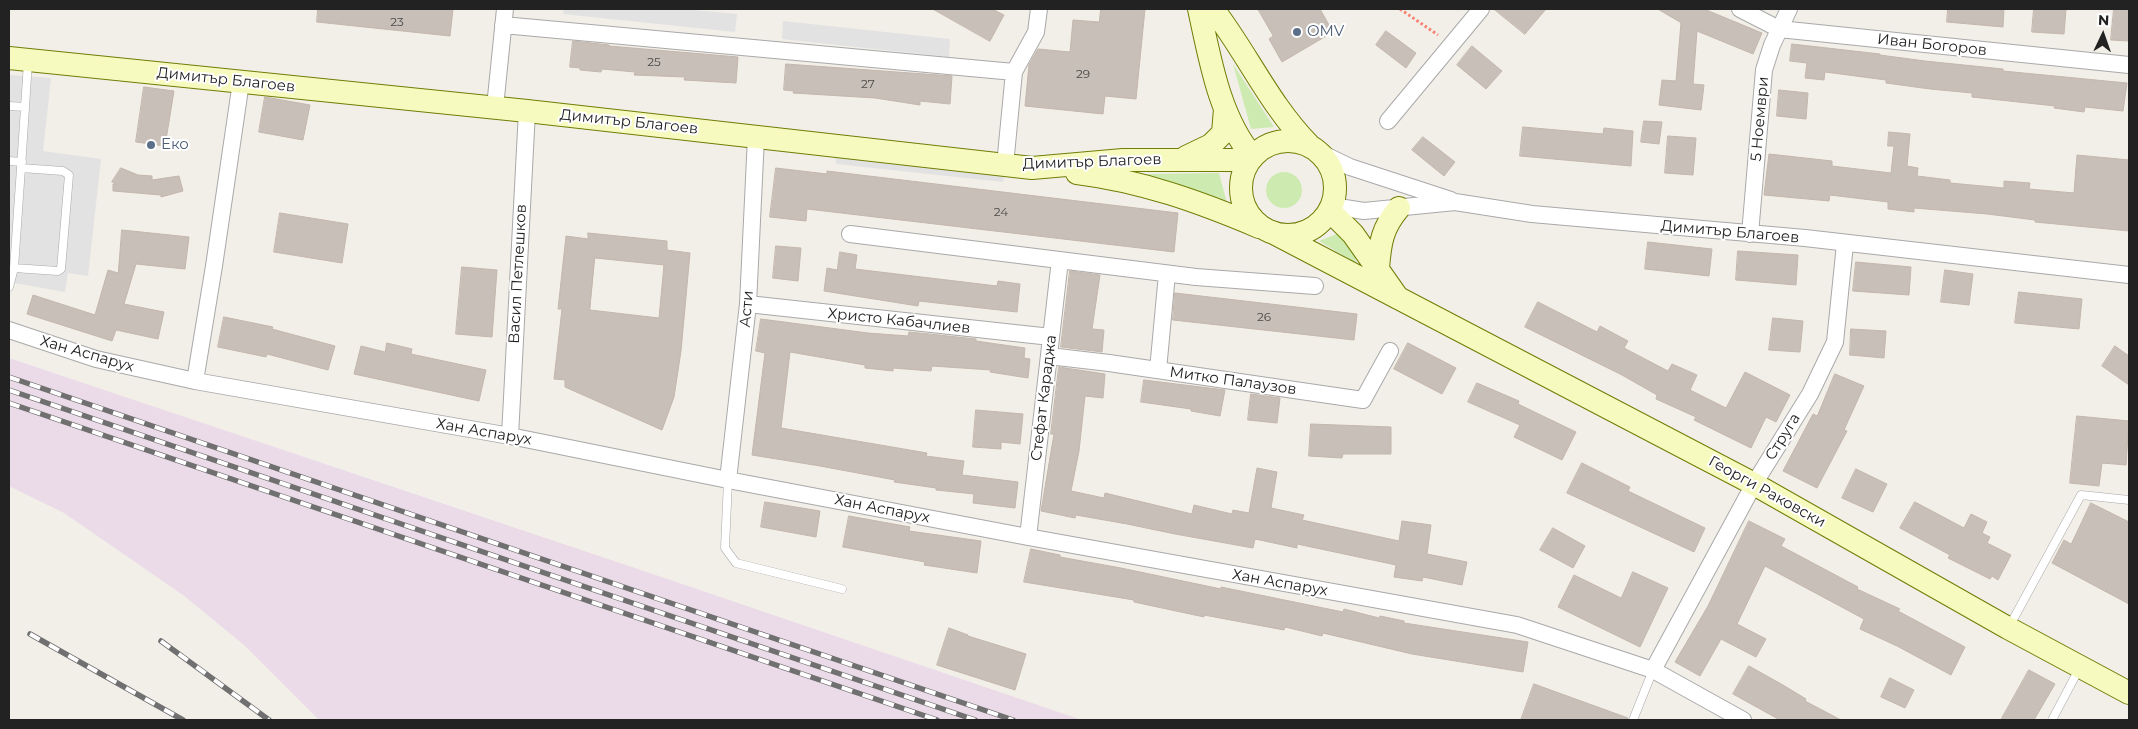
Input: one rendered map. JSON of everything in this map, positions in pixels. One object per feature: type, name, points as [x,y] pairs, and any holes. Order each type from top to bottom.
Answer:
[{"type":"street","points":[[1005,164],[1014,72],[1036,32],[1039,9]]},
{"type":"street","points":[[1199,9],[1209,56],[1225,109],[1251,158]]},
{"type":"street","points":[[1032,168],[1107,177],[1148,186],[1203,204],[1267,230],[1285,235],[1298,234],[1311,229],[1322,221],[1331,209],[1335,192],[1334,178],[1330,165],[1283,115],[1240,46],[1213,9]]},
{"type":"street","points":[[1388,121],[1481,9]]},
{"type":"street","name":"Иван Богоров","points":[[1740,9],[1779,29],[2129,65]]},
{"type":"street","name":"5 Ноември","points":[[1750,234],[1764,70],[1779,29],[1789,9]]},
{"type":"street","points":[[495,108],[504,17],[1014,72]]},
{"type":"street","name":"Димитър Благоев","points":[[19,59],[527,111],[1032,168],[1123,160],[1251,158]]},
{"type":"street","points":[[195,381],[241,82]]},
{"type":"street","points":[[1181,159],[1211,145],[1223,133],[1225,109]]},
{"type":"street","name":"Васил Петлешков","points":[[510,436],[527,111]]},
{"type":"street","name":"Асти","points":[[728,480],[748,304],[756,137]]},
{"type":"street","points":[[1267,230],[1251,217],[1247,211],[1243,204],[1240,188],[1243,173],[1251,158],[1270,144],[1280,141],[1301,142],[1350,167],[1456,202]]},
{"type":"street","name":"Димитър Благоев","points":[[1331,209],[1364,211],[1456,202],[1532,214],[1750,234],[2129,275]]},
{"type":"street","points":[[1378,268],[1380,240],[1389,220],[1398,208]]},
{"type":"street","name":"Георги Раковски","points":[[1331,209],[1353,234],[1400,301]]},
{"type":"street","name":"Георги Раковски","points":[[1267,230],[1754,484],[2008,628],[2129,693]]},
{"type":"street","points":[[850,234],[1167,274],[1315,286]]},
{"type":"street","name":"Струга","points":[[1653,670],[1754,484],[1810,394],[1834,342],[1845,244]]},
{"type":"street","name":"Стефат Караджа","points":[[1028,537],[1060,260]]},
{"type":"street","points":[[1158,370],[1167,274]]},
{"type":"street","name":"Христо Кабачлиев","points":[[748,304],[1051,337]]},
{"type":"street","name":"Хан Аспарух","points":[[9,330],[96,359],[195,381],[510,436],[1028,537],[1516,626],[1653,670],[1743,720]]},
{"type":"street","name":"Митко Палаузов","points":[[1049,356],[1362,400],[1390,352]]},
{"type":"lane","points":[[9,287],[14,268],[25,107],[19,59]]},
{"type":"lane","points":[[9,106],[25,107]]},
{"type":"lane","points":[[9,161],[22,165],[62,171],[69,175],[61,269],[58,271],[14,268]]},
{"type":"lane","points":[[728,480],[725,548],[736,563],[842,589]]},
{"type":"lane","points":[[2008,628],[2081,495],[2129,500]]},
{"type":"lane","points":[[2052,720],[2080,667]]},
{"type":"lane","points":[[1633,720],[1653,670]]},
{"type":"path","points":[[1400,9],[1452,44]]},
{"type":"shaded area","points":[[564,9],[682,9],[737,14],[735,32],[563,14]]},
{"type":"shaded area","points":[[783,21],[950,39],[949,57],[782,39]]},
{"type":"shaded area","points":[[9,75],[51,78],[43,151],[101,159],[88,276],[68,273],[65,292],[9,282]]},
{"type":"shaded area","points":[[835,152],[1005,169],[1003,182],[836,164]]},
{"type":"shaded area","points":[[9,358],[1082,720],[319,720],[244,645],[183,595],[64,513],[9,486]]},
{"type":"green space","points":[[1233,64],[1274,127],[1251,129]]},
{"type":"green space","points":[[1284,172],[1291,173],[1297,177],[1301,183],[1301,197],[1297,203],[1291,207],[1284,208],[1277,207],[1271,203],[1267,197],[1266,190],[1267,183],[1271,177],[1277,173]]},
{"type":"green space","points":[[1219,173],[1228,207],[1146,174]]},
{"type":"green space","points":[[1342,232],[1354,250],[1356,263],[1319,241]]},
{"type":"building","points":[[318,9],[453,9],[450,36],[317,22]]},
{"type":"building","points":[[933,9],[992,9],[1004,15],[990,41]]},
{"type":"building","points":[[1101,9],[1145,9],[1136,99],[1105,96],[1103,114],[1025,106],[1029,65],[1038,49],[1070,52],[1073,20],[1099,22]]},
{"type":"building","points":[[1258,9],[1320,9],[1333,32],[1282,62],[1269,39],[1273,36]]},
{"type":"building","points":[[1494,9],[1546,9],[1525,34]]},
{"type":"building","points":[[1658,9],[1704,9],[1762,33],[1753,54],[1697,31],[1693,84],[1704,85],[1701,110],[1659,105],[1662,80],[1676,81],[1681,23]]},
{"type":"building","points":[[1948,9],[2004,9],[2003,27],[1947,22]]},
{"type":"building","points":[[2034,9],[2066,9],[2064,34],[2032,32]]},
{"type":"building","points":[[2114,9],[2129,9],[2129,41],[2111,40]]},
{"type":"building","points":[[1386,31],[1416,53],[1406,68],[1376,45]]},
{"type":"building","points":[[573,41],[609,46],[738,57],[736,83],[684,80],[685,77],[634,75],[635,72],[602,69],[601,72],[580,70],[580,68],[570,67]]},
{"type":"building","points":[[1792,44],[2003,69],[2003,71],[2127,83],[2123,111],[2085,107],[2084,112],[2054,108],[2055,106],[1972,97],[1972,93],[1886,83],[1886,80],[1825,72],[1824,80],[1805,78],[1807,63],[1790,61]]},
{"type":"building","points":[[1472,46],[1502,71],[1486,89],[1457,65]]},
{"type":"building","points":[[786,64],[952,76],[950,104],[920,101],[920,105],[875,98],[793,93],[794,91],[784,90]]},
{"type":"building","points":[[144,87],[174,91],[165,146],[136,142]]},
{"type":"building","points":[[1779,90],[1808,93],[1806,119],[1777,116]]},
{"type":"building","points":[[265,97],[310,105],[303,140],[259,132]]},
{"type":"building","points":[[1644,121],[1662,122],[1659,144],[1641,142]]},
{"type":"building","points":[[1523,127],[1603,134],[1604,128],[1633,131],[1631,166],[1520,156]]},
{"type":"building","points":[[1889,132],[1910,134],[1907,166],[1918,168],[1917,176],[1950,180],[1950,183],[2004,188],[2004,181],[2030,183],[2029,189],[2074,193],[2077,155],[2129,160],[2129,231],[2035,222],[2035,220],[1987,214],[1914,208],[1914,212],[1888,209],[1888,202],[1830,195],[1829,201],[1764,195],[1769,154],[1832,161],[1832,166],[1891,173],[1894,146],[1888,146]]},
{"type":"building","points":[[1668,136],[1696,138],[1693,175],[1665,173]]},
{"type":"building","points":[[1423,137],[1455,162],[1444,176],[1412,150]]},
{"type":"building","points":[[121,168],[138,175],[152,176],[152,180],[179,176],[183,191],[161,197],[161,195],[113,191],[113,184],[117,184],[112,182]]},
{"type":"building","points":[[776,168],[827,174],[827,171],[1178,213],[1174,252],[807,209],[806,221],[770,217]]},
{"type":"building","points":[[280,213],[348,224],[342,263],[274,252]]},
{"type":"building","points":[[122,230],[189,237],[185,269],[136,264],[124,304],[164,312],[158,339],[116,330],[112,341],[27,314],[33,295],[95,315],[108,270],[118,273]]},
{"type":"building","points":[[588,233],[667,241],[667,250],[690,253],[681,351],[674,397],[662,430],[565,387],[565,380],[554,379],[562,309],[558,309],[566,236],[588,239]],"holes":[[[595,258],[664,265],[659,318],[590,310]]]},
{"type":"building","points":[[1648,242],[1712,249],[1709,276],[1645,269]]},
{"type":"building","points":[[776,246],[801,248],[798,281],[773,278]]},
{"type":"building","points":[[1738,251],[1798,255],[1796,285],[1736,280]]},
{"type":"building","points":[[840,252],[857,255],[855,269],[997,286],[998,281],[1020,284],[1017,312],[919,301],[918,306],[824,291],[827,268],[837,270]]},
{"type":"building","points":[[1856,262],[1911,267],[1909,295],[1853,291]]},
{"type":"building","points":[[462,267],[497,270],[492,337],[456,334]]},
{"type":"building","points":[[1945,270],[1973,274],[1969,305],[1941,302]]},
{"type":"building","points":[[1070,271],[1100,275],[1092,329],[1104,330],[1102,352],[1061,347]]},
{"type":"building","points":[[2019,292],[2082,299],[2079,329],[2015,323]]},
{"type":"building","points":[[1175,293],[1357,314],[1354,340],[1173,320]]},
{"type":"building","points":[[1538,302],[1597,332],[1600,326],[1628,341],[1624,348],[1668,371],[1672,364],[1697,375],[1690,390],[1726,408],[1745,372],[1790,395],[1776,422],[1766,417],[1751,448],[1694,420],[1696,417],[1656,399],[1657,395],[1622,375],[1525,327]]},
{"type":"building","points":[[224,317],[273,327],[272,329],[335,346],[328,370],[267,354],[266,357],[218,347]]},
{"type":"building","points":[[1773,318],[1803,321],[1800,352],[1769,350]]},
{"type":"building","points":[[761,319],[868,333],[908,336],[909,332],[976,339],[976,341],[1025,348],[1024,358],[1030,359],[1028,378],[990,372],[991,370],[932,366],[931,371],[893,368],[893,371],[865,368],[865,365],[790,352],[781,428],[927,453],[926,456],[964,461],[962,475],[1018,482],[1015,508],[973,503],[974,494],[936,490],[936,488],[894,482],[895,480],[752,455],[765,353],[756,351]]},
{"type":"building","points":[[1851,329],[1886,331],[1884,358],[1850,355]]},
{"type":"building","points":[[387,343],[412,349],[411,354],[486,370],[479,401],[354,374],[361,346],[385,352]]},
{"type":"building","points":[[1408,343],[1456,368],[1442,394],[1394,369]]},
{"type":"building","points":[[2115,346],[2129,356],[2129,385],[2102,366]]},
{"type":"building","points":[[1059,367],[1105,374],[1103,398],[1085,396],[1079,451],[1071,491],[1104,498],[1105,493],[1192,514],[1194,505],[1232,514],[1233,510],[1249,513],[1257,468],[1277,472],[1271,508],[1304,515],[1302,520],[1399,541],[1402,521],[1431,525],[1427,554],[1467,562],[1462,585],[1423,577],[1422,581],[1394,577],[1396,565],[1297,544],[1297,548],[1255,539],[1253,548],[1076,515],[1075,518],[1041,511],[1054,434],[1051,434]]},
{"type":"building","points":[[1835,374],[1864,386],[1844,430],[1847,431],[1817,488],[1783,471],[1813,414],[1817,416]]},
{"type":"building","points":[[1144,380],[1225,390],[1220,416],[1191,411],[1191,409],[1141,402]]},
{"type":"building","points":[[1477,383],[1519,401],[1518,404],[1576,432],[1562,460],[1514,437],[1520,425],[1468,402]]},
{"type":"building","points":[[1251,394],[1280,398],[1277,423],[1248,420]]},
{"type":"building","points":[[976,410],[1023,414],[1020,444],[1001,442],[1001,449],[973,447]]},
{"type":"building","points":[[2077,416],[2129,421],[2126,465],[2102,463],[2099,486],[2070,483]]},
{"type":"building","points":[[1311,424],[1391,427],[1391,454],[1343,454],[1342,458],[1309,456]]},
{"type":"building","points":[[1582,463],[1630,487],[1628,491],[1705,528],[1694,552],[1567,493]]},
{"type":"building","points":[[1856,469],[1887,484],[1873,512],[1842,498]]},
{"type":"building","points":[[765,502],[820,511],[816,537],[761,527]]},
{"type":"building","points":[[1915,502],[1964,528],[1971,514],[1987,522],[1982,533],[1990,537],[1987,543],[2011,555],[1998,580],[1992,576],[1990,579],[1948,558],[1950,555],[1900,528]]},
{"type":"building","points":[[2091,503],[2129,522],[2129,604],[2052,563],[2064,540],[2071,544]]},
{"type":"building","points":[[849,516],[910,527],[909,531],[981,541],[977,573],[924,565],[925,562],[843,547]]},
{"type":"building","points":[[1749,521],[1785,539],[1781,546],[1858,587],[1857,589],[1900,609],[1898,611],[1965,647],[1951,675],[1897,646],[1860,629],[1864,619],[1765,566],[1737,624],[1766,639],[1756,657],[1721,639],[1700,676],[1675,662],[1708,606]]},
{"type":"building","points":[[1553,528],[1585,546],[1573,568],[1540,550]]},
{"type":"building","points":[[1031,549],[1060,555],[1060,557],[1343,612],[1344,609],[1379,618],[1380,616],[1404,621],[1404,623],[1528,642],[1523,672],[1412,654],[1323,633],[1322,636],[1285,627],[1284,630],[1204,615],[1204,617],[1134,602],[1134,600],[1024,582]]},
{"type":"building","points":[[1633,572],[1668,588],[1640,647],[1558,607],[1574,575],[1621,598]]},
{"type":"building","points":[[949,628],[968,636],[1026,654],[1015,690],[937,665]]},
{"type":"building","points":[[1749,666],[1806,699],[1805,701],[1841,720],[1780,720],[1733,694]]},
{"type":"building","points":[[2029,670],[2055,684],[2034,720],[2001,720]]},
{"type":"building","points":[[1890,678],[1914,690],[1905,708],[1881,697]]},
{"type":"building","points":[[1534,684],[1628,718],[1627,720],[1521,720]]},
{"type":"railway","points":[[9,377],[1013,720]]},
{"type":"railway","points":[[9,390],[975,720]]},
{"type":"railway","points":[[9,403],[937,720]]},
{"type":"railway","points":[[30,634],[183,720]]},
{"type":"railway","points":[[161,641],[269,720]]},
{"type":"place","name":"OMV","points":[[1297,32]]},
{"type":"place","name":"Еко","points":[[151,145]]}]
